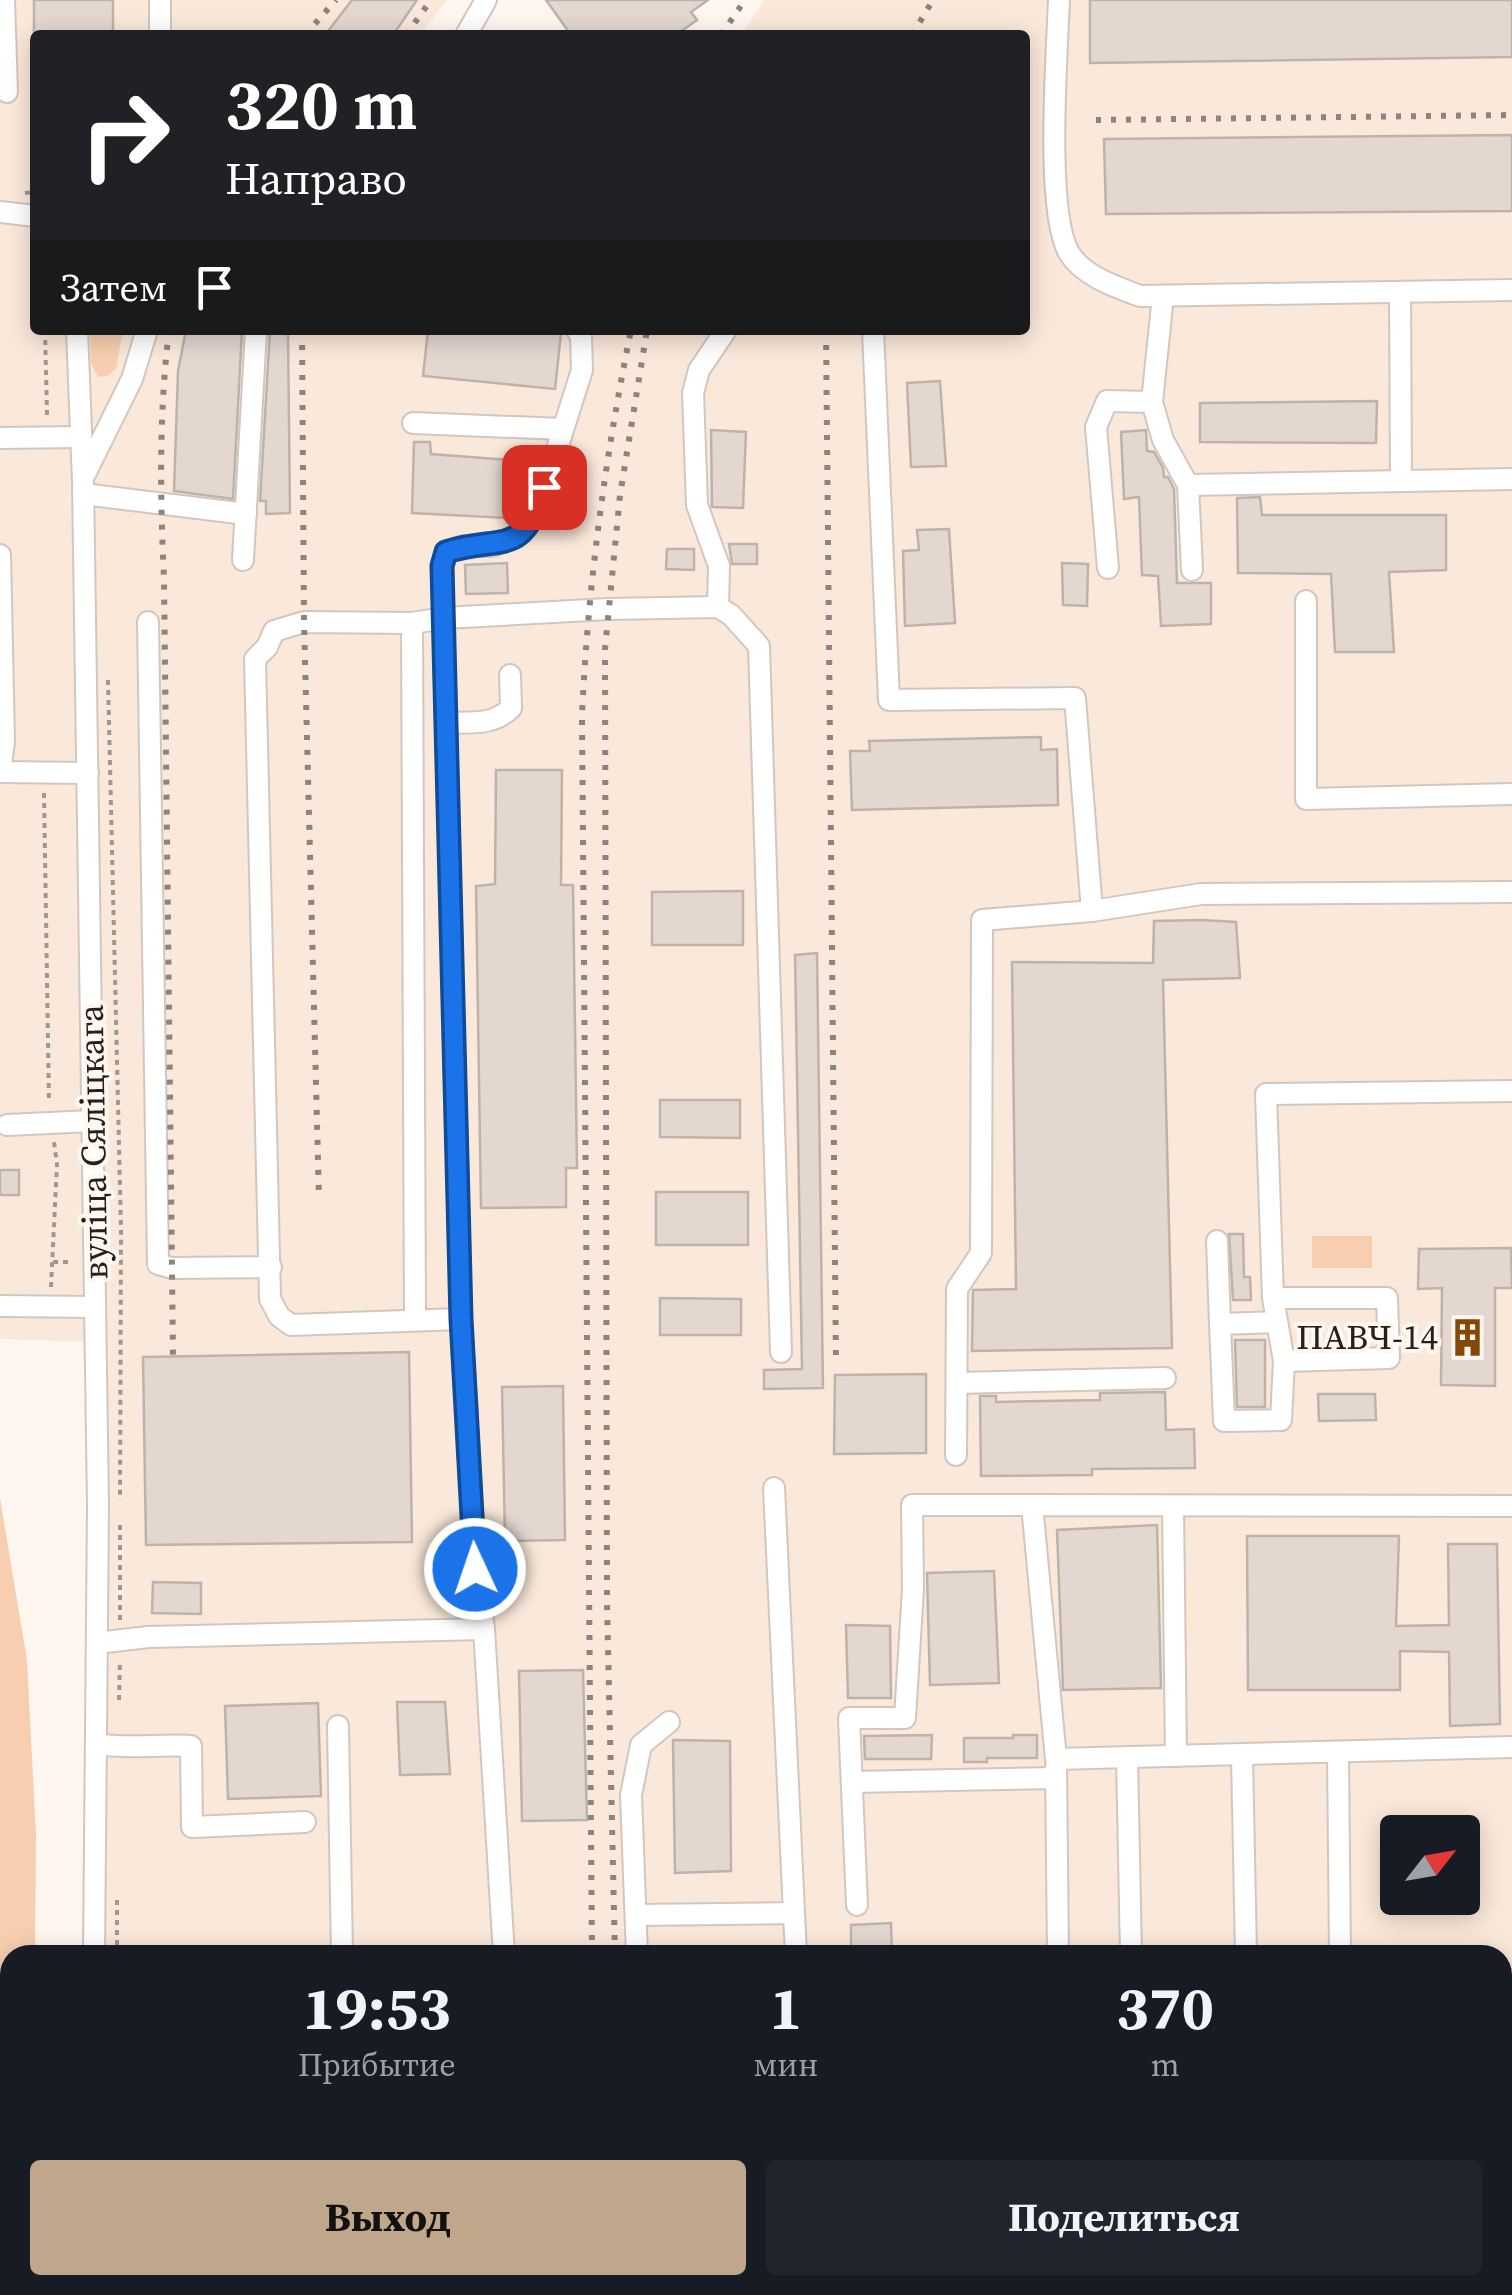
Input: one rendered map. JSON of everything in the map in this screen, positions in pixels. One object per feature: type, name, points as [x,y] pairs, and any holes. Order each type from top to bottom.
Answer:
[{"type":"street","points":[[4,0],[7,92]]},
{"type":"street","points":[[160,0],[160,30]]},
{"type":"street","points":[[469,30],[486,0]]},
{"type":"street","points":[[1059,0],[1057,221],[1070,255],[1101,280],[1140,296],[1512,290]]},
{"type":"street","points":[[0,212],[30,215]]},
{"type":"street","points":[[1400,293],[1401,481]]},
{"type":"street","points":[[1163,296],[1152,402],[1162,440],[1188,485],[1192,570]]},
{"type":"street","name":"вуліца Сяліцкага","points":[[76,335],[83,488],[98,1506],[94,1945]]},
{"type":"street","points":[[145,335],[132,379],[95,448],[83,488],[246,514]]},
{"type":"street","points":[[243,560],[256,335]]},
{"type":"street","points":[[503,1945],[461,1319],[442,566],[446,552],[462,546],[492,546],[517,537],[536,515],[582,370],[580,335]]},
{"type":"street","points":[[718,607],[719,566],[697,505],[693,393],[699,370],[723,335]]},
{"type":"street","points":[[873,335],[889,700],[1075,698],[1092,910]]},
{"type":"street","points":[[1108,568],[1096,426],[1107,401],[1152,402]]},
{"type":"street","points":[[413,423],[562,429]]},
{"type":"street","points":[[0,438],[81,437]]},
{"type":"street","points":[[1188,485],[1512,478]]},
{"type":"street","points":[[0,555],[4,741],[0,772],[88,773]]},
{"type":"street","points":[[1306,601],[1306,799],[1512,794]]},
{"type":"street","points":[[461,1319],[291,1324],[278,1316],[270,1300],[255,659],[268,647],[274,631],[304,622],[412,623],[444,618],[718,607],[731,615],[759,646],[781,1352]]},
{"type":"street","points":[[148,622],[158,1264],[172,1268],[271,1267]]},
{"type":"street","points":[[412,623],[415,1320]]},
{"type":"street","points":[[447,723],[493,722],[504,714],[510,708],[510,675]]},
{"type":"street","points":[[956,1455],[957,1289],[982,1254],[982,920],[1092,910],[1201,894],[1512,892]]},
{"type":"street","points":[[1216,1241],[1224,1421],[1281,1420],[1284,1361],[1273,1298],[1266,1094],[1512,1091]]},
{"type":"street","points":[[7,1125],[92,1121]]},
{"type":"street","points":[[1273,1298],[1386,1298],[1388,1358],[1284,1361]]},
{"type":"street","points":[[0,1306],[94,1307]]},
{"type":"street","points":[[1220,1324],[1278,1322]]},
{"type":"street","points":[[956,1383],[1165,1378]]},
{"type":"street","points":[[774,1488],[796,1945]]},
{"type":"street","points":[[857,1906],[849,1718],[905,1718],[913,1589],[912,1505],[1512,1506]]},
{"type":"street","points":[[1032,1505],[1056,1769],[1058,1945]]},
{"type":"street","points":[[1173,1506],[1176,1756]]},
{"type":"street","points":[[97,1642],[484,1629]]},
{"type":"street","points":[[637,1945],[631,1795],[641,1745],[669,1722]]},
{"type":"street","points":[[338,1726],[342,1945]]},
{"type":"street","points":[[96,1744],[191,1746],[192,1828],[305,1822]]},
{"type":"street","points":[[852,1782],[1056,1769],[1127,1758],[1512,1748]]},
{"type":"street","points":[[1338,1752],[1340,1945]]},
{"type":"street","points":[[1242,1754],[1246,1945]]},
{"type":"street","points":[[1127,1758],[1131,1945]]},
{"type":"street","points":[[636,1915],[794,1913]]},
{"type":"path","points":[[44,335],[47,435]]},
{"type":"path","points":[[47,773],[44,799],[51,1123],[57,1164],[50,1306]]},
{"type":"shaded area","points":[[0,0],[447,0],[424,30],[30,30],[30,335],[1030,335],[1030,30],[745,30],[764,0],[1512,0],[1512,1945],[100,1945],[107,1342],[0,1339]]},
{"type":"shaded area","points":[[90,335],[122,335],[116,369],[98,377],[91,363]]},
{"type":"shaded area","points":[[1312,1236],[1372,1236],[1372,1268],[1312,1268]]},
{"type":"shaded area","points":[[0,1498],[27,1660],[36,1835],[35,1945],[0,1945]]},
{"type":"building","points":[[34,0],[113,0],[113,30],[34,30]]},
{"type":"building","points":[[352,0],[417,0],[396,30],[329,30]]},
{"type":"building","points":[[546,0],[708,0],[691,12],[697,20],[683,30],[567,30]]},
{"type":"building","points":[[1090,0],[1512,0],[1512,57],[1090,63]]},
{"type":"building","points":[[1512,135],[1512,211],[1106,214],[1104,139]]},
{"type":"building","points":[[185,335],[242,335],[233,499],[174,491],[178,371]]},
{"type":"building","points":[[270,335],[288,335],[290,513],[266,514],[266,501],[260,501]]},
{"type":"building","points":[[427,335],[561,335],[555,389],[423,376]]},
{"type":"building","points":[[940,381],[946,466],[911,467],[907,383]]},
{"type":"building","points":[[1377,401],[1376,443],[1200,442],[1200,403]]},
{"type":"building","points":[[711,430],[746,432],[743,508],[712,507]]},
{"type":"building","points":[[1146,430],[1147,451],[1154,452],[1164,477],[1168,477],[1174,489],[1177,583],[1211,583],[1211,624],[1161,626],[1158,576],[1142,575],[1139,497],[1124,499],[1121,432]]},
{"type":"building","points":[[414,442],[430,442],[431,454],[509,460],[507,518],[412,513]]},
{"type":"building","points":[[1260,497],[1262,515],[1446,515],[1446,570],[1389,572],[1394,652],[1335,652],[1331,574],[1238,573],[1237,498]]},
{"type":"building","points":[[949,529],[955,623],[905,626],[903,551],[919,550],[917,530]]},
{"type":"building","points":[[729,544],[757,544],[757,564],[732,564]]},
{"type":"building","points":[[667,549],[694,549],[694,570],[666,569]]},
{"type":"building","points":[[507,563],[508,593],[466,594],[465,565]]},
{"type":"building","points":[[1062,563],[1088,564],[1087,606],[1063,605]]},
{"type":"building","points":[[1041,737],[1041,750],[1057,749],[1058,805],[852,810],[850,751],[870,751],[869,741]]},
{"type":"building","points":[[496,770],[562,770],[561,885],[573,885],[577,1168],[566,1168],[566,1207],[481,1208],[476,886],[495,884]]},
{"type":"building","points":[[743,891],[743,945],[652,945],[652,892]]},
{"type":"building","points":[[1154,921],[1236,922],[1240,978],[1163,980],[1172,1348],[972,1351],[973,1290],[1016,1289],[1012,962],[1153,963]]},
{"type":"building","points":[[817,953],[823,1388],[764,1389],[764,1370],[802,1369],[795,955]]},
{"type":"building","points":[[660,1100],[740,1100],[740,1138],[660,1137]]},
{"type":"building","points":[[0,1170],[19,1170],[19,1195],[0,1195]]},
{"type":"building","points":[[656,1192],[748,1192],[748,1245],[656,1245]]},
{"type":"building","points":[[1229,1234],[1243,1234],[1244,1277],[1250,1277],[1251,1300],[1233,1300]]},
{"type":"building","name":"ПАВЧ-14","points":[[1511,1248],[1512,1288],[1495,1288],[1495,1386],[1441,1385],[1442,1288],[1418,1289],[1419,1249]]},
{"type":"building","points":[[660,1298],[741,1299],[741,1335],[660,1335]]},
{"type":"building","points":[[1235,1340],[1265,1340],[1265,1407],[1237,1407]]},
{"type":"building","points":[[409,1352],[412,1542],[146,1545],[143,1357]]},
{"type":"building","points":[[926,1374],[926,1453],[834,1454],[835,1375]]},
{"type":"building","points":[[563,1386],[565,1540],[505,1541],[502,1387]]},
{"type":"building","points":[[1165,1392],[1166,1430],[1194,1429],[1195,1468],[1092,1469],[1092,1475],[981,1476],[980,1396],[996,1396],[996,1402],[1100,1400],[1100,1393]]},
{"type":"building","points":[[1318,1394],[1375,1394],[1376,1420],[1319,1421]]},
{"type":"building","points":[[1157,1525],[1161,1688],[1063,1690],[1057,1530]]},
{"type":"building","points":[[1247,1536],[1399,1536],[1396,1626],[1449,1625],[1448,1544],[1497,1544],[1500,1724],[1450,1726],[1449,1652],[1400,1651],[1400,1690],[1248,1690]]},
{"type":"building","points":[[994,1571],[999,1683],[930,1685],[927,1573]]},
{"type":"building","points":[[153,1582],[201,1583],[201,1614],[152,1613]]},
{"type":"building","points":[[846,1625],[890,1626],[891,1698],[848,1698]]},
{"type":"building","points":[[583,1670],[587,1820],[522,1821],[519,1671]]},
{"type":"building","points":[[397,1702],[445,1702],[450,1774],[400,1775]]},
{"type":"building","points":[[318,1703],[321,1796],[228,1799],[225,1706]]},
{"type":"building","points":[[932,1735],[931,1759],[865,1759],[864,1736]]},
{"type":"building","points":[[1037,1735],[1037,1758],[964,1762],[964,1738]]},
{"type":"building","points":[[673,1740],[730,1741],[731,1871],[675,1873]]},
{"type":"building","points":[[891,1923],[892,1945],[851,1945],[851,1925]]},
{"type":"railway","points":[[309,30],[336,0]]},
{"type":"railway","points":[[410,30],[431,0]]},
{"type":"railway","points":[[724,30],[745,0]]},
{"type":"railway","points":[[915,30],[933,0]]},
{"type":"railway","points":[[1096,120],[1512,115]]},
{"type":"railway","points":[[169,335],[161,485],[173,1356]]},
{"type":"railway","points":[[302,335],[304,622],[319,1199]]},
{"type":"railway","points":[[592,1945],[582,715],[599,522],[630,335]]},
{"type":"railway","points":[[615,1945],[607,1603],[605,649],[620,495],[646,335]]},
{"type":"railway","points":[[826,335],[836,1364]]},
{"type":"place","name":"ПАВЧ-14","points":[[1468,1337]]},
{"type":"route","points":[[475,1569],[461,1319],[442,566],[446,552],[462,546],[492,546],[517,537],[536,515],[544,487]]}]
